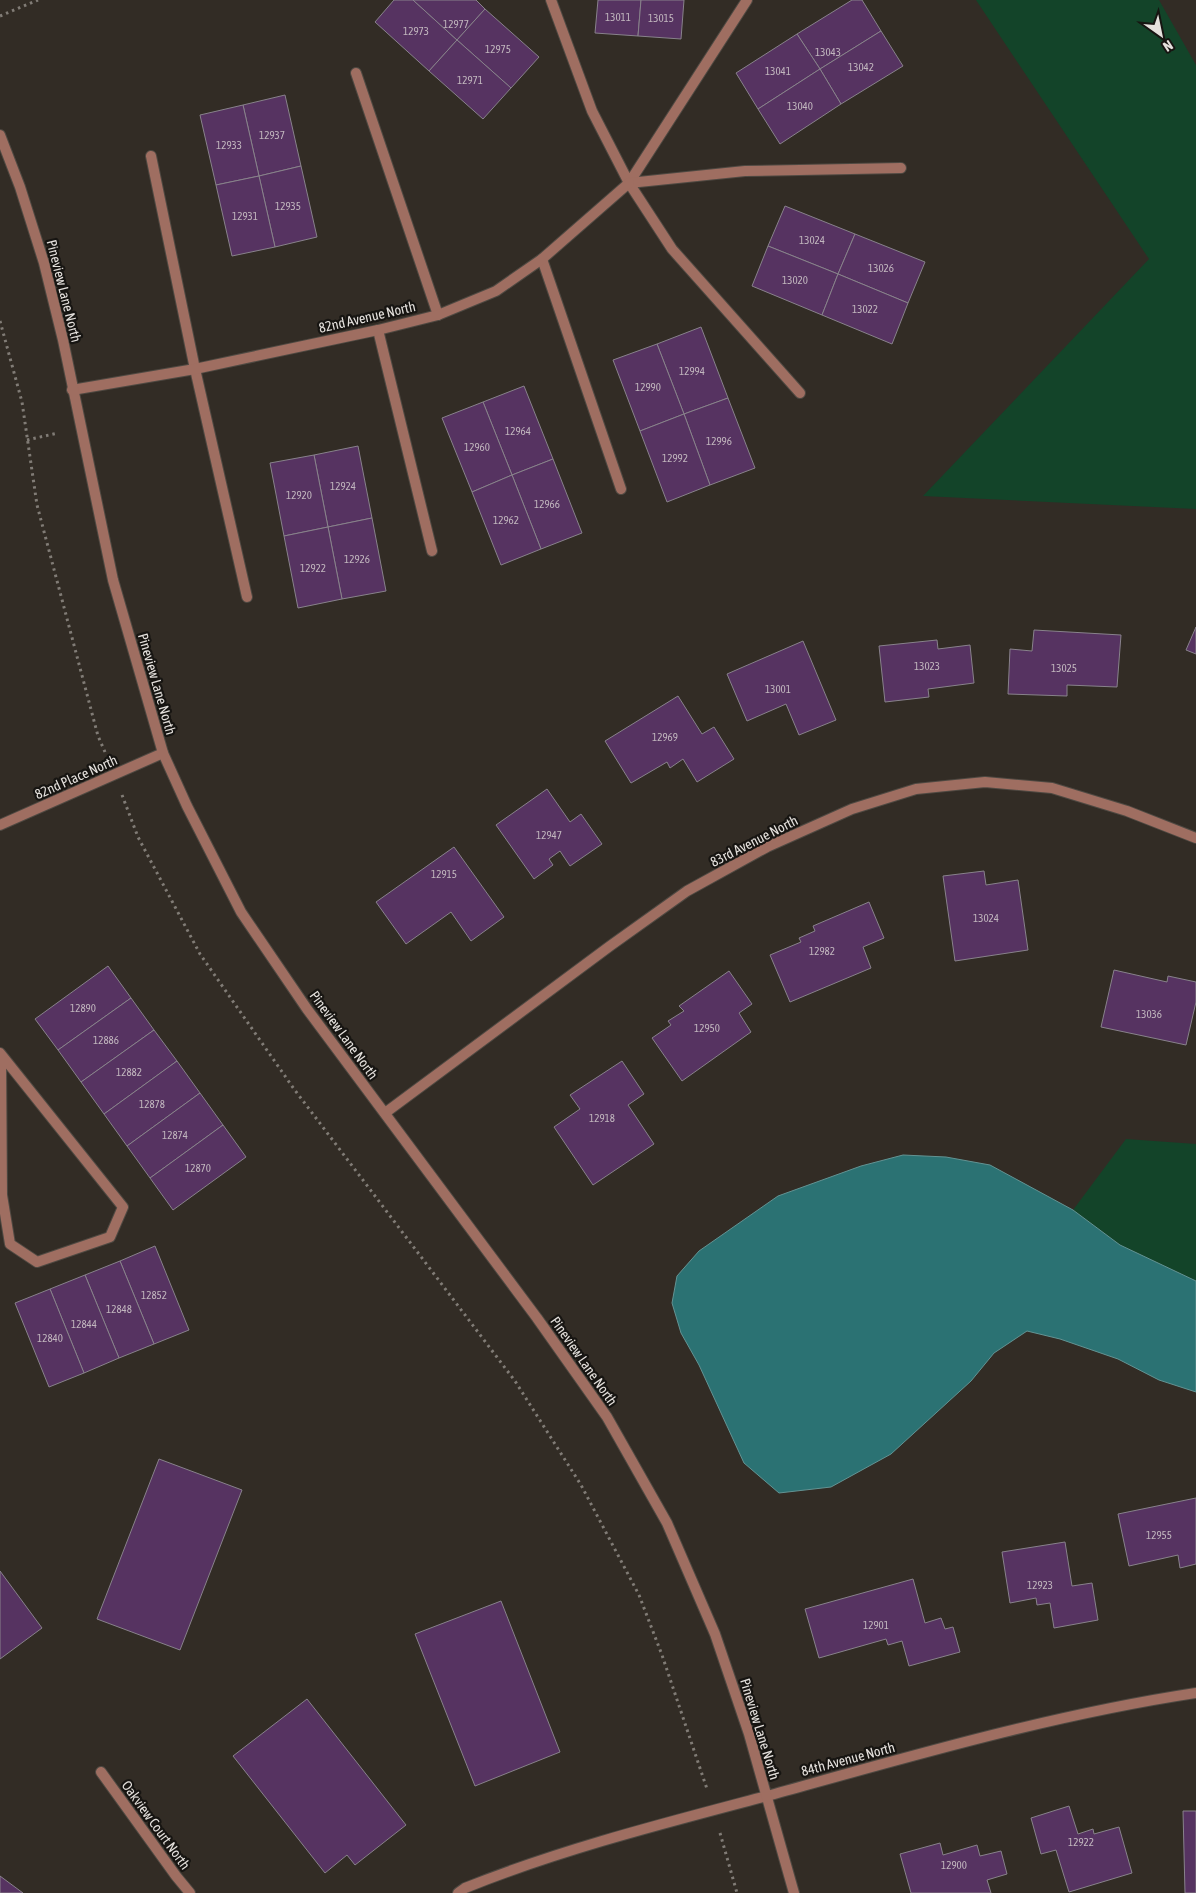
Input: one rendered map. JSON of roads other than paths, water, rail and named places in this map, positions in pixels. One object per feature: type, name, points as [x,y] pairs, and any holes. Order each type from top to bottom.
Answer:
[{"type":"street","points":[[551,0],[592,111],[629,183],[672,248],[800,393]]},
{"type":"street","name":"82nd Avenue North","points":[[72,390],[195,370],[378,330],[438,315],[496,291],[542,259],[629,183],[747,0]]},
{"type":"street","points":[[356,73],[438,315]]},
{"type":"street","name":"Pineview Lane North","points":[[0,135],[20,187],[44,263],[63,340],[113,580],[163,753],[187,806],[241,912],[307,1009],[537,1318],[607,1417],[667,1523],[715,1634],[749,1734],[794,1893]]},
{"type":"street","points":[[150,156],[195,370],[247,597]]},
{"type":"street","points":[[629,183],[745,171],[901,168]]},
{"type":"street","points":[[542,259],[621,489]]},
{"type":"street","points":[[378,330],[432,551]]},
{"type":"street","name":"82nd Place North","points":[[0,825],[115,776],[163,753]]},
{"type":"street","name":"83rd Avenue North","points":[[385,1113],[687,891],[767,847],[852,809],[916,789],[985,782],[1052,788],[1128,811],[1196,838]]},
{"type":"street","points":[[1,1054],[122,1207],[110,1237],[37,1262],[10,1244],[2,1195],[1,1054]]},
{"type":"street","name":"84th Avenue North","points":[[458,1893],[465,1888],[516,1868],[713,1810],[991,1735],[1144,1701],[1196,1693]]},
{"type":"street","name":"Oakview Court North","points":[[101,1772],[190,1893]]},
{"type":"water","points":[[903,1155],[946,1157],[990,1165],[1073,1210],[1120,1245],[1196,1281],[1196,1392],[1159,1380],[1118,1359],[1060,1339],[1027,1331],[994,1353],[971,1381],[891,1454],[831,1487],[779,1493],[744,1463],[699,1365],[681,1333],[672,1303],[677,1276],[699,1251],[778,1196],[861,1166]]}]
